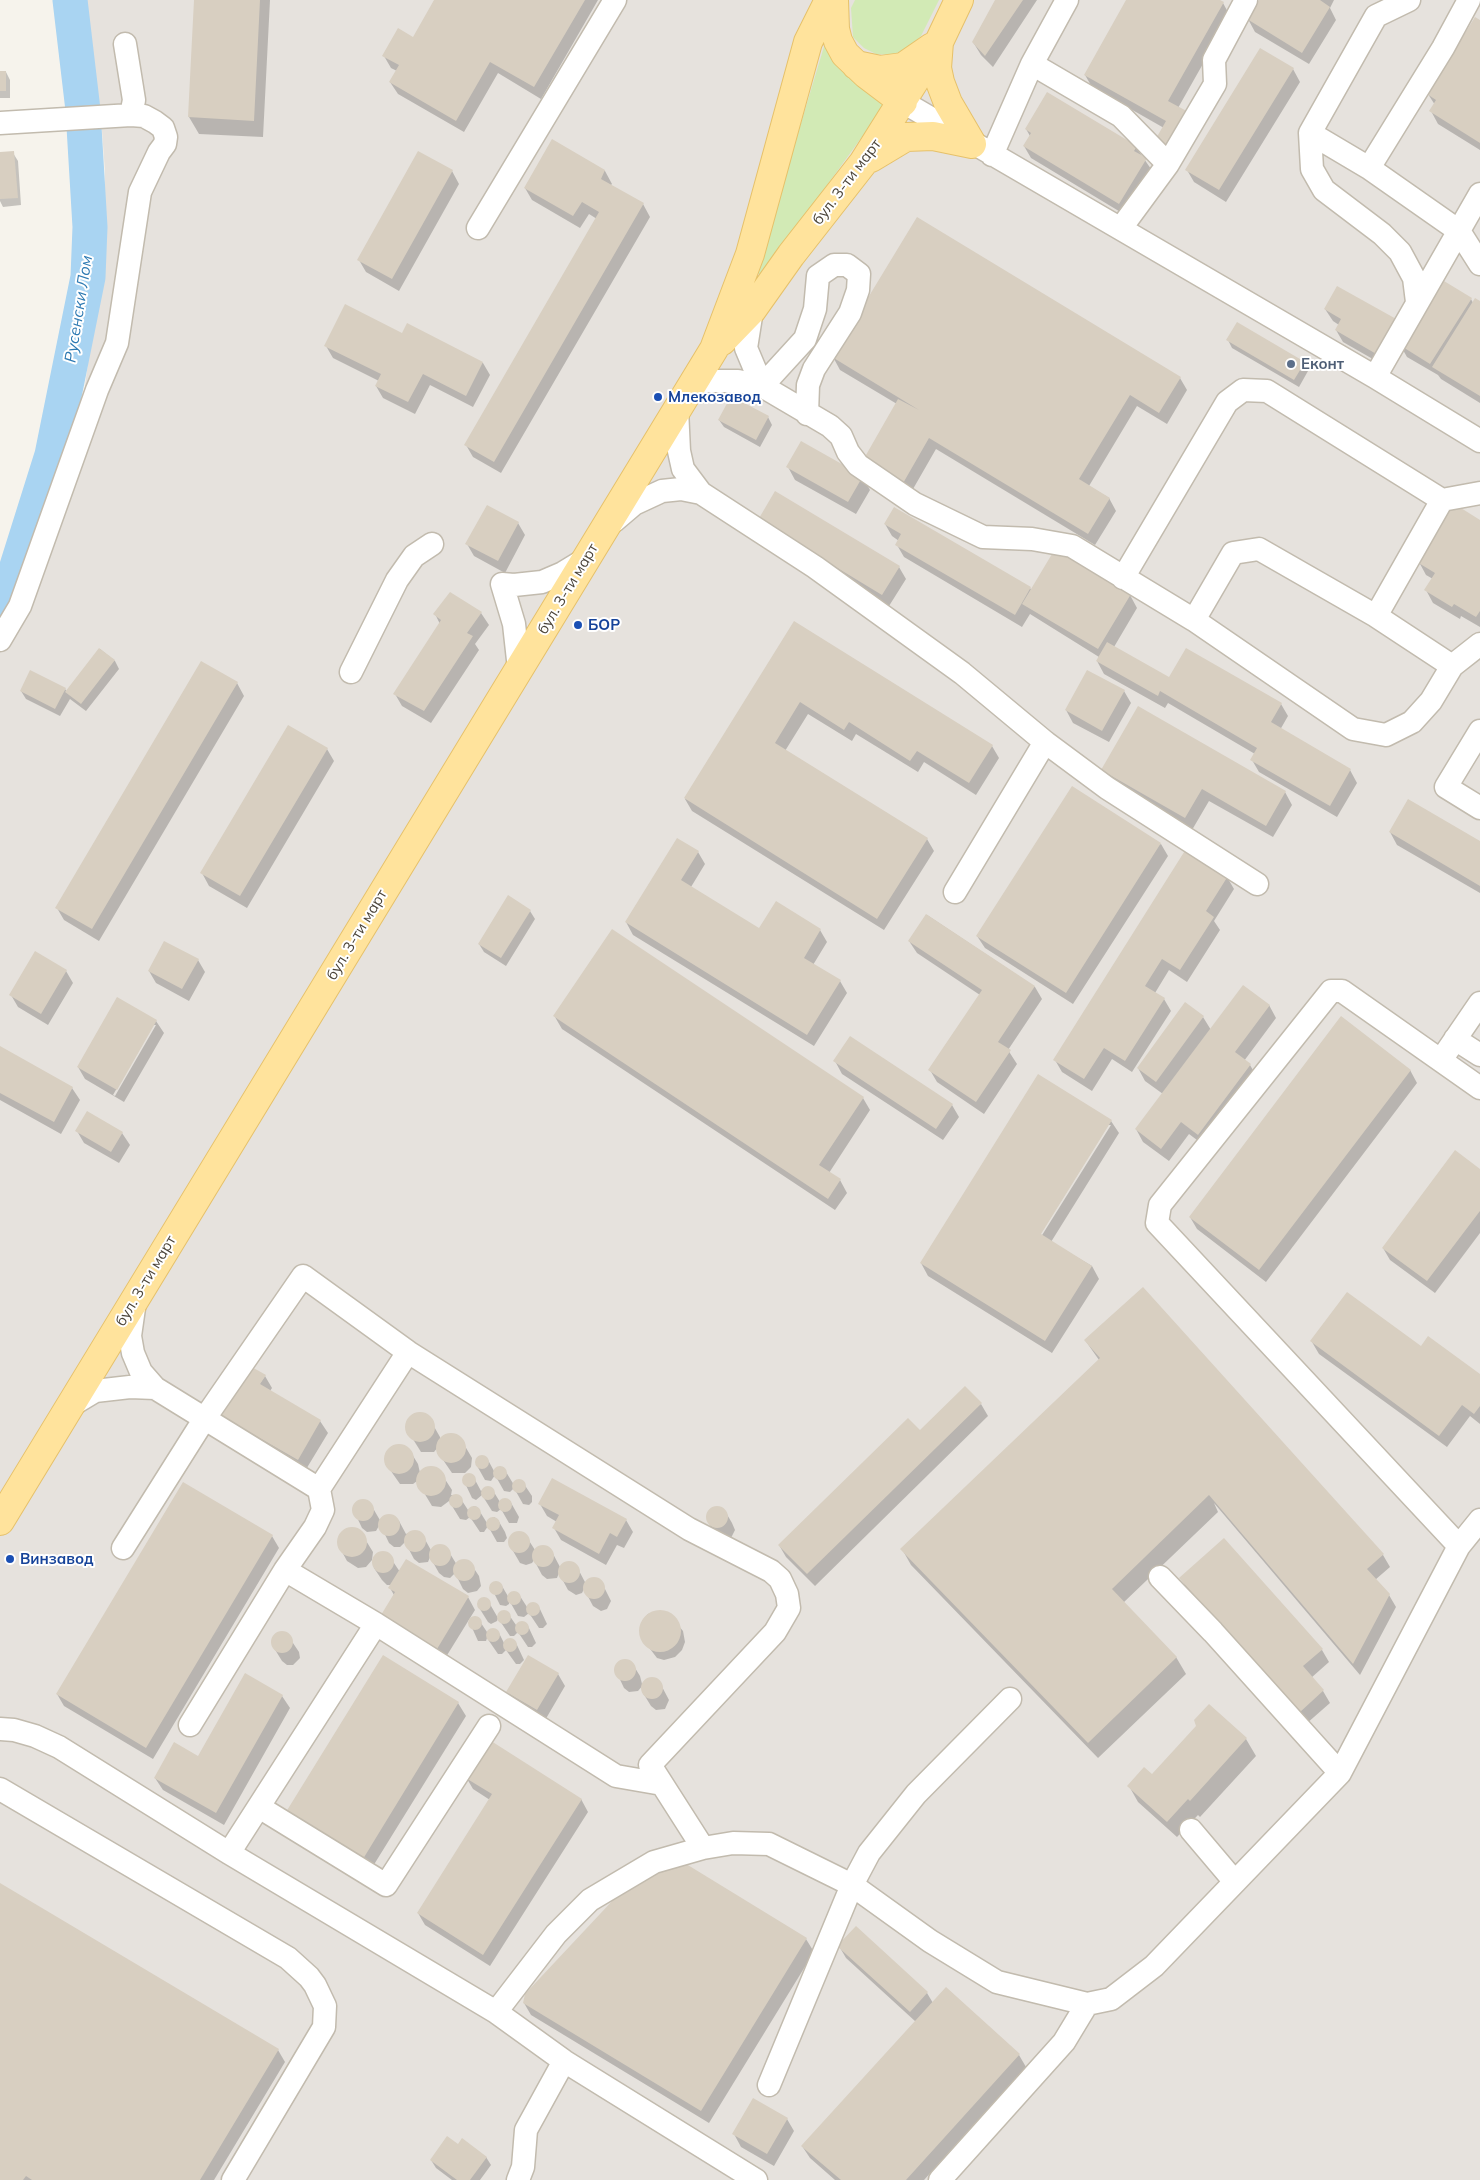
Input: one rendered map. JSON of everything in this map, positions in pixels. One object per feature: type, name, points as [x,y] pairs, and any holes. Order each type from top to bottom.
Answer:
[{"type":"main road","name":"бул. 3-ти март","points":[[0,1521],[714,349],[750,254],[808,42],[829,0]]},
{"type":"main road","points":[[834,0],[833,17],[838,41],[846,54],[856,65],[903,102]]},
{"type":"main road","name":"бул. 3-ти март","points":[[714,349],[752,310],[791,255],[864,163],[939,42],[959,0]]},
{"type":"main road","points":[[856,65],[880,70],[903,67],[939,42]]},
{"type":"main road","points":[[939,42],[937,68],[948,103],[982,149]]},
{"type":"main road","points":[[864,163],[906,137],[933,136],[982,149]]},
{"type":"street","points":[[478,228],[615,0]]},
{"type":"street","points":[[982,149],[1067,0]]},
{"type":"street","points":[[1121,228],[1168,164],[1215,84],[1214,60],[1246,0]]},
{"type":"street","points":[[1409,0],[1376,16],[1310,133],[1312,169],[1324,190],[1382,234],[1400,252],[1414,278],[1417,302]]},
{"type":"street","points":[[1369,168],[1443,48],[1470,0]]},
{"type":"street","points":[[125,44],[134,100],[131,115]]},
{"type":"street","points":[[1032,64],[1122,116],[1168,164]]},
{"type":"street","points":[[903,102],[1375,376],[1480,441]]},
{"type":"street","points":[[0,123],[131,115],[144,116],[163,128],[166,137],[165,144],[159,152],[140,192],[116,343],[97,390],[20,606],[0,640]]},
{"type":"street","points":[[1310,133],[1369,168],[1459,232],[1480,264]]},
{"type":"street","points":[[1375,376],[1480,194]]},
{"type":"street","points":[[762,386],[805,339],[815,309],[818,276],[834,264],[847,265],[859,274],[858,290],[850,313],[814,369],[808,386],[807,414]]},
{"type":"street","points":[[752,310],[746,348],[762,386]]},
{"type":"street","points":[[694,381],[738,381],[762,386],[830,426],[841,436],[848,452],[858,465],[915,504],[982,537],[1039,540],[1072,546],[1194,620],[1353,729],[1386,735],[1412,722],[1430,701],[1452,666],[1480,644]]},
{"type":"street","points":[[1124,578],[1227,402],[1243,390],[1267,391],[1442,500],[1480,493]]},
{"type":"street","points":[[677,409],[679,451],[683,469],[701,493],[815,567],[955,667],[1045,742],[1107,788],[1257,884]]},
{"type":"street","points":[[604,530],[634,504],[662,491],[681,489],[701,493]]},
{"type":"street","points":[[1376,616],[1442,500]]},
{"type":"street","points":[[351,672],[397,580],[414,556],[432,544]]},
{"type":"street","points":[[1194,620],[1233,553],[1259,549],[1376,616],[1452,666]]},
{"type":"street","points":[[519,670],[514,624],[502,584],[514,585],[542,582],[564,573],[586,559]]},
{"type":"street","points":[[1480,731],[1446,787],[1480,808]]},
{"type":"street","points":[[955,892],[1045,742]]},
{"type":"street","points":[[1459,1546],[1157,1224],[1160,1205],[1331,991],[1342,991],[1480,1088]]},
{"type":"street","points":[[1441,1060],[1480,1003]]},
{"type":"street","points":[[1455,1039],[1480,1056]]},
{"type":"street","points":[[123,1548],[205,1418],[303,1276],[408,1352],[689,1529],[771,1571],[780,1579],[787,1594],[789,1608],[775,1632],[650,1765],[703,1848]]},
{"type":"street","points":[[135,1300],[130,1336],[133,1353],[141,1372],[155,1388],[319,1489]]},
{"type":"street","points":[[190,1725],[285,1570],[316,1527],[323,1510],[319,1489],[408,1352]]},
{"type":"street","points":[[70,1406],[96,1391],[130,1387],[155,1388]]},
{"type":"street","points":[[496,2012],[556,1934],[590,1900],[654,1862],[703,1848],[733,1843],[770,1844],[852,1885],[930,1941],[997,1982],[1087,2004],[1111,1999],[1154,1966],[1340,1773],[1459,1546],[1480,1520]]},
{"type":"street","points":[[285,1570],[376,1624],[616,1776],[662,1784]]},
{"type":"street","points":[[1160,1578],[1214,1632],[1340,1773]]},
{"type":"street","points":[[229,1853],[376,1624]]},
{"type":"street","points":[[768,2085],[852,1885],[869,1853],[916,1794],[1010,1698]]},
{"type":"street","points":[[259,1807],[386,1885],[489,1726]]},
{"type":"street","points":[[0,1729],[14,1730],[36,1736],[59,1746],[229,1853],[496,2012],[564,2060],[756,2180]]},
{"type":"street","points":[[0,1789],[288,1958],[310,1977],[315,1985],[325,2006],[324,2027],[233,2180]]},
{"type":"street","points":[[1191,1830],[1235,1882]]},
{"type":"street","points":[[940,2180],[1064,2042],[1087,2004]]},
{"type":"street","points":[[518,2180],[523,2167],[526,2130],[564,2060]]},
{"type":"shaded area","points":[[86,0],[1480,0],[1480,2180],[0,2180],[0,624],[41,557],[80,426],[104,235],[105,171],[101,117]]},
{"type":"green space","points":[[855,0],[939,0],[921,36],[909,47],[893,55],[876,54],[864,48],[853,37],[851,8]]},
{"type":"green space","points":[[829,30],[890,98],[762,275],[756,273]]},
{"type":"building","points":[[194,0],[260,0],[254,121],[188,117]]},
{"type":"building","points":[[434,0],[585,0],[534,87],[490,62],[456,121],[389,82],[399,65],[382,56],[398,28],[413,37]]},
{"type":"building","points":[[995,0],[1023,0],[985,56],[972,42]]},
{"type":"building","points":[[1126,0],[1220,0],[1224,2],[1168,101],[1194,115],[1172,152],[1154,142],[1166,121],[1084,75]]},
{"type":"building","points":[[1259,0],[1320,0],[1330,7],[1302,53],[1247,19]]},
{"type":"building","points":[[1475,17],[1480,20],[1480,143],[1429,111],[1436,100],[1427,94]]},
{"type":"building","points":[[1260,48],[1294,68],[1219,190],[1185,170]]},
{"type":"building","points":[[0,71],[6,71],[6,91],[0,91]]},
{"type":"building","points":[[1047,92],[1137,146],[1134,151],[1147,158],[1119,204],[1023,146],[1031,133],[1025,129]]},
{"type":"building","points":[[552,139],[605,170],[601,179],[644,203],[494,462],[464,445],[599,212],[582,202],[573,216],[524,188]]},
{"type":"building","points":[[14,151],[18,198],[0,199],[0,152]]},
{"type":"building","points":[[418,151],[453,170],[392,279],[357,260]]},
{"type":"building","points":[[917,217],[1181,377],[1159,413],[1130,395],[1079,479],[1110,498],[1088,534],[929,438],[902,485],[862,462],[898,399],[919,410],[832,357]]},
{"type":"building","points":[[1439,278],[1472,298],[1430,364],[1398,344]]},
{"type":"building","points":[[1337,286],[1398,320],[1378,355],[1335,330],[1341,319],[1324,309]]},
{"type":"building","points":[[1475,298],[1480,301],[1480,396],[1432,367]]},
{"type":"building","points":[[345,304],[402,333],[407,323],[483,362],[466,396],[423,374],[408,402],[375,386],[381,374],[324,346]]},
{"type":"building","points":[[1237,322],[1305,362],[1294,380],[1226,340]]},
{"type":"building","points":[[731,396],[769,416],[756,440],[718,420]]},
{"type":"building","points":[[801,441],[863,476],[848,502],[786,467]]},
{"type":"building","points":[[775,491],[900,566],[882,595],[758,520]]},
{"type":"building","points":[[1453,503],[1480,520],[1480,611],[1476,617],[1454,604],[1452,607],[1424,590],[1435,573],[1417,562]]},
{"type":"building","points":[[487,505],[519,522],[498,561],[465,544]]},
{"type":"building","points":[[894,507],[1031,587],[1015,615],[895,545],[901,534],[884,524]]},
{"type":"building","points":[[1055,549],[1131,594],[1098,649],[1022,604]]},
{"type":"building","points":[[450,592],[482,612],[467,633],[473,636],[424,711],[393,694],[441,620],[433,614]]},
{"type":"building","points":[[794,621],[993,745],[969,783],[917,751],[910,761],[849,722],[844,730],[800,702],[775,743],[928,838],[877,919],[684,798]]},
{"type":"building","points":[[1107,642],[1169,677],[1186,648],[1282,703],[1271,722],[1351,769],[1330,806],[1250,760],[1257,748],[1160,691],[1158,696],[1096,661]]},
{"type":"building","points":[[99,648],[115,660],[81,704],[65,692]]},
{"type":"building","points":[[201,661],[238,682],[92,929],[55,908]]},
{"type":"building","points":[[30,670],[66,688],[55,709],[20,691]]},
{"type":"building","points":[[1087,670],[1125,690],[1102,731],[1065,710]]},
{"type":"building","points":[[1138,706],[1286,791],[1266,826],[1202,789],[1185,818],[1101,770]]},
{"type":"building","points":[[288,725],[328,748],[240,896],[200,873]]},
{"type":"building","points":[[1072,786],[1161,843],[1066,993],[976,936]]},
{"type":"building","points":[[1408,799],[1480,841],[1480,886],[1389,832]]},
{"type":"building","points":[[677,838],[699,851],[681,880],[759,928],[776,901],[821,929],[804,958],[841,980],[807,1035],[625,922]]},
{"type":"building","points":[[1186,849],[1228,876],[1206,911],[1214,917],[1180,970],[1162,959],[1145,986],[1165,998],[1125,1061],[1104,1048],[1084,1079],[1053,1060]]},
{"type":"building","points":[[508,895],[531,910],[501,958],[478,944]]},
{"type":"building","points":[[926,914],[1035,986],[998,1042],[1011,1050],[976,1102],[928,1070],[982,990],[908,941]]},
{"type":"building","points":[[612,929],[864,1097],[819,1165],[841,1179],[828,1199],[553,1016]]},
{"type":"building","points":[[164,941],[199,959],[182,989],[148,971]]},
{"type":"building","points":[[35,951],[67,970],[41,1014],[9,995]]},
{"type":"building","points":[[1243,985],[1270,1005],[1235,1052],[1251,1064],[1198,1135],[1181,1122],[1161,1149],[1135,1129]]},
{"type":"building","points":[[117,997],[157,1020],[117,1090],[77,1067]]},
{"type":"building","points":[[1185,1002],[1204,1016],[1156,1082],[1137,1068]]},
{"type":"building","points":[[1341,1016],[1411,1070],[1259,1270],[1189,1217]]},
{"type":"building","points":[[850,1036],[953,1104],[936,1129],[833,1061]]},
{"type":"building","points":[[0,1046],[73,1087],[54,1122],[0,1093]]},
{"type":"building","points":[[1038,1074],[1112,1120],[1041,1234],[1092,1266],[1045,1341],[920,1263]]},
{"type":"building","points":[[87,1111],[123,1132],[111,1152],[75,1131]]},
{"type":"building","points":[[1455,1150],[1480,1169],[1480,1211],[1427,1281],[1382,1248]]},
{"type":"building","points":[[1143,1287],[1384,1554],[1367,1569],[1390,1594],[1353,1664],[1209,1495],[1112,1589],[1177,1657],[1088,1743],[900,1549],[1100,1358],[1084,1340]]},
{"type":"building","points":[[1347,1292],[1421,1346],[1428,1336],[1480,1374],[1480,1406],[1474,1414],[1462,1405],[1439,1436],[1310,1341]]},
{"type":"building","points":[[250,1366],[266,1375],[260,1384],[321,1420],[298,1460],[221,1416]]},
{"type":"building","points":[[965,1386],[982,1403],[807,1574],[778,1545],[908,1418],[920,1430]]},
{"type":"building","points":[[420,1412],[426,1413],[434,1421],[434,1433],[426,1441],[420,1442],[414,1441],[406,1433],[405,1427],[406,1421],[414,1413]]},
{"type":"building","points":[[451,1433],[457,1434],[465,1442],[465,1454],[457,1462],[451,1463],[445,1462],[437,1454],[436,1448],[437,1442],[445,1434]]},
{"type":"building","points":[[399,1444],[405,1445],[413,1453],[413,1465],[405,1473],[399,1474],[393,1473],[385,1465],[384,1459],[385,1453],[393,1445]]},
{"type":"building","points":[[479,1455],[485,1455],[489,1462],[485,1469],[479,1469],[475,1465],[475,1459]]},
{"type":"building","points":[[431,1466],[437,1467],[445,1475],[445,1487],[437,1495],[431,1496],[425,1495],[417,1487],[416,1481],[417,1475],[425,1467]]},
{"type":"building","points":[[497,1466],[503,1466],[507,1473],[503,1480],[497,1480],[493,1476],[493,1470]]},
{"type":"building","points":[[466,1473],[472,1473],[476,1480],[472,1487],[466,1487],[462,1483],[462,1477]]},
{"type":"building","points":[[552,1478],[627,1519],[617,1537],[610,1533],[599,1554],[552,1528],[559,1515],[538,1504]]},
{"type":"building","points":[[516,1479],[522,1479],[526,1486],[522,1493],[516,1493],[512,1489],[512,1483]]},
{"type":"building","points":[[183,1482],[273,1535],[146,1748],[56,1694]]},
{"type":"building","points":[[485,1486],[491,1486],[495,1493],[491,1500],[485,1500],[481,1496],[481,1490]]},
{"type":"building","points":[[453,1494],[459,1494],[463,1501],[459,1508],[453,1508],[449,1504],[449,1498]]},
{"type":"building","points":[[502,1498],[508,1498],[512,1505],[508,1512],[502,1512],[498,1508],[498,1502]]},
{"type":"building","points":[[363,1499],[371,1502],[374,1510],[371,1518],[363,1521],[355,1518],[352,1510],[355,1502]]},
{"type":"building","points":[[471,1506],[477,1506],[481,1513],[477,1520],[471,1520],[467,1516],[467,1510]]},
{"type":"building","points":[[717,1506],[725,1509],[728,1517],[725,1525],[717,1528],[709,1525],[706,1517],[709,1509]]},
{"type":"building","points":[[389,1514],[397,1517],[400,1525],[397,1533],[389,1536],[381,1533],[378,1525],[381,1517]]},
{"type":"building","points":[[490,1517],[496,1517],[500,1524],[496,1531],[490,1531],[486,1527],[486,1521]]},
{"type":"building","points":[[352,1527],[358,1528],[366,1536],[366,1548],[358,1556],[352,1557],[346,1556],[338,1548],[337,1542],[338,1536],[346,1528]]},
{"type":"building","points":[[415,1530],[423,1533],[426,1541],[423,1549],[415,1552],[407,1549],[404,1541],[407,1533]]},
{"type":"building","points":[[519,1531],[527,1534],[530,1542],[527,1550],[519,1553],[511,1550],[508,1542],[511,1534]]},
{"type":"building","points":[[1224,1538],[1323,1649],[1303,1666],[1324,1690],[1299,1713],[1179,1578]]},
{"type":"building","points":[[440,1544],[448,1547],[451,1555],[448,1563],[440,1566],[432,1563],[429,1555],[432,1547]]},
{"type":"building","points":[[543,1545],[551,1548],[554,1556],[551,1564],[543,1567],[535,1564],[532,1556],[535,1548]]},
{"type":"building","points":[[383,1551],[391,1554],[394,1562],[391,1570],[383,1573],[375,1570],[372,1562],[375,1554]]},
{"type":"building","points":[[406,1559],[469,1596],[434,1654],[378,1620],[395,1592],[388,1588]]},
{"type":"building","points":[[464,1559],[472,1562],[475,1570],[472,1578],[464,1581],[456,1578],[453,1570],[456,1562]]},
{"type":"building","points":[[569,1561],[577,1564],[580,1572],[577,1580],[569,1583],[561,1580],[558,1572],[561,1564]]},
{"type":"building","points":[[594,1577],[602,1580],[605,1588],[602,1596],[594,1599],[586,1596],[583,1588],[586,1580]]},
{"type":"building","points":[[493,1581],[499,1581],[503,1588],[499,1595],[493,1595],[489,1591],[489,1585]]},
{"type":"building","points":[[511,1591],[517,1591],[521,1598],[517,1605],[511,1605],[507,1601],[507,1595]]},
{"type":"building","points":[[481,1597],[487,1597],[491,1604],[487,1611],[481,1611],[477,1607],[477,1601]]},
{"type":"building","points":[[530,1602],[536,1602],[540,1609],[536,1616],[530,1616],[526,1612],[526,1606]]},
{"type":"building","points":[[501,1610],[507,1610],[511,1617],[507,1624],[501,1624],[497,1620],[497,1614]]},
{"type":"building","points":[[664,1610],[672,1613],[678,1619],[681,1631],[678,1643],[672,1649],[656,1652],[648,1649],[642,1643],[639,1627],[642,1619],[648,1613]]},
{"type":"building","points":[[472,1616],[478,1616],[482,1623],[478,1630],[472,1630],[468,1626],[468,1620]]},
{"type":"building","points":[[519,1621],[525,1621],[529,1628],[525,1635],[519,1635],[515,1631],[515,1625]]},
{"type":"building","points":[[490,1628],[496,1628],[500,1635],[496,1642],[490,1642],[486,1638],[486,1632]]},
{"type":"building","points":[[282,1631],[290,1634],[293,1642],[290,1650],[282,1653],[274,1650],[271,1642],[274,1634]]},
{"type":"building","points":[[507,1638],[513,1638],[517,1645],[513,1652],[507,1652],[503,1648],[503,1642]]},
{"type":"building","points":[[383,1655],[459,1702],[363,1859],[286,1812]]},
{"type":"building","points":[[528,1655],[559,1673],[537,1710],[506,1692]]},
{"type":"building","points":[[625,1659],[633,1662],[636,1670],[633,1678],[625,1681],[617,1678],[614,1670],[617,1662]]},
{"type":"building","points":[[245,1673],[283,1695],[216,1813],[154,1778],[174,1742],[198,1756]]},
{"type":"building","points":[[652,1677],[660,1680],[663,1688],[660,1696],[652,1699],[644,1696],[641,1688],[644,1680]]},
{"type":"building","points":[[1209,1704],[1247,1738],[1190,1801],[1188,1799],[1167,1822],[1127,1786],[1144,1767],[1152,1774],[1196,1726],[1194,1720]]},
{"type":"building","points":[[488,1739],[582,1799],[483,1955],[417,1913],[492,1794],[464,1777]]},
{"type":"building","points":[[678,1859],[807,1938],[701,2111],[523,2003],[525,1994],[630,1882]]},
{"type":"building","points":[[0,1883],[279,2049],[200,2180],[32,2180],[26,2176],[23,2180],[0,2180]]},
{"type":"building","points":[[856,1926],[928,1992],[910,2012],[837,1946]]},
{"type":"building","points":[[946,1987],[1020,2054],[906,2180],[841,2180],[801,2146]]},
{"type":"building","points":[[753,2098],[788,2118],[767,2154],[732,2134]]},
{"type":"building","points":[[447,2136],[458,2144],[462,2138],[487,2157],[470,2180],[457,2180],[430,2160]]},
{"type":"waterway","name":"Русенски Лом","points":[[0,609],[7,598],[52,455],[88,277],[90,227],[83,110],[70,0]]},
{"type":"place","name":"Еконт","points":[[1291,364]]},
{"type":"place","name":"Млекозавод","points":[[658,397]]},
{"type":"place","name":"БОР","points":[[578,625]]},
{"type":"place","name":"Винзавод","points":[[10,1559]]}]
